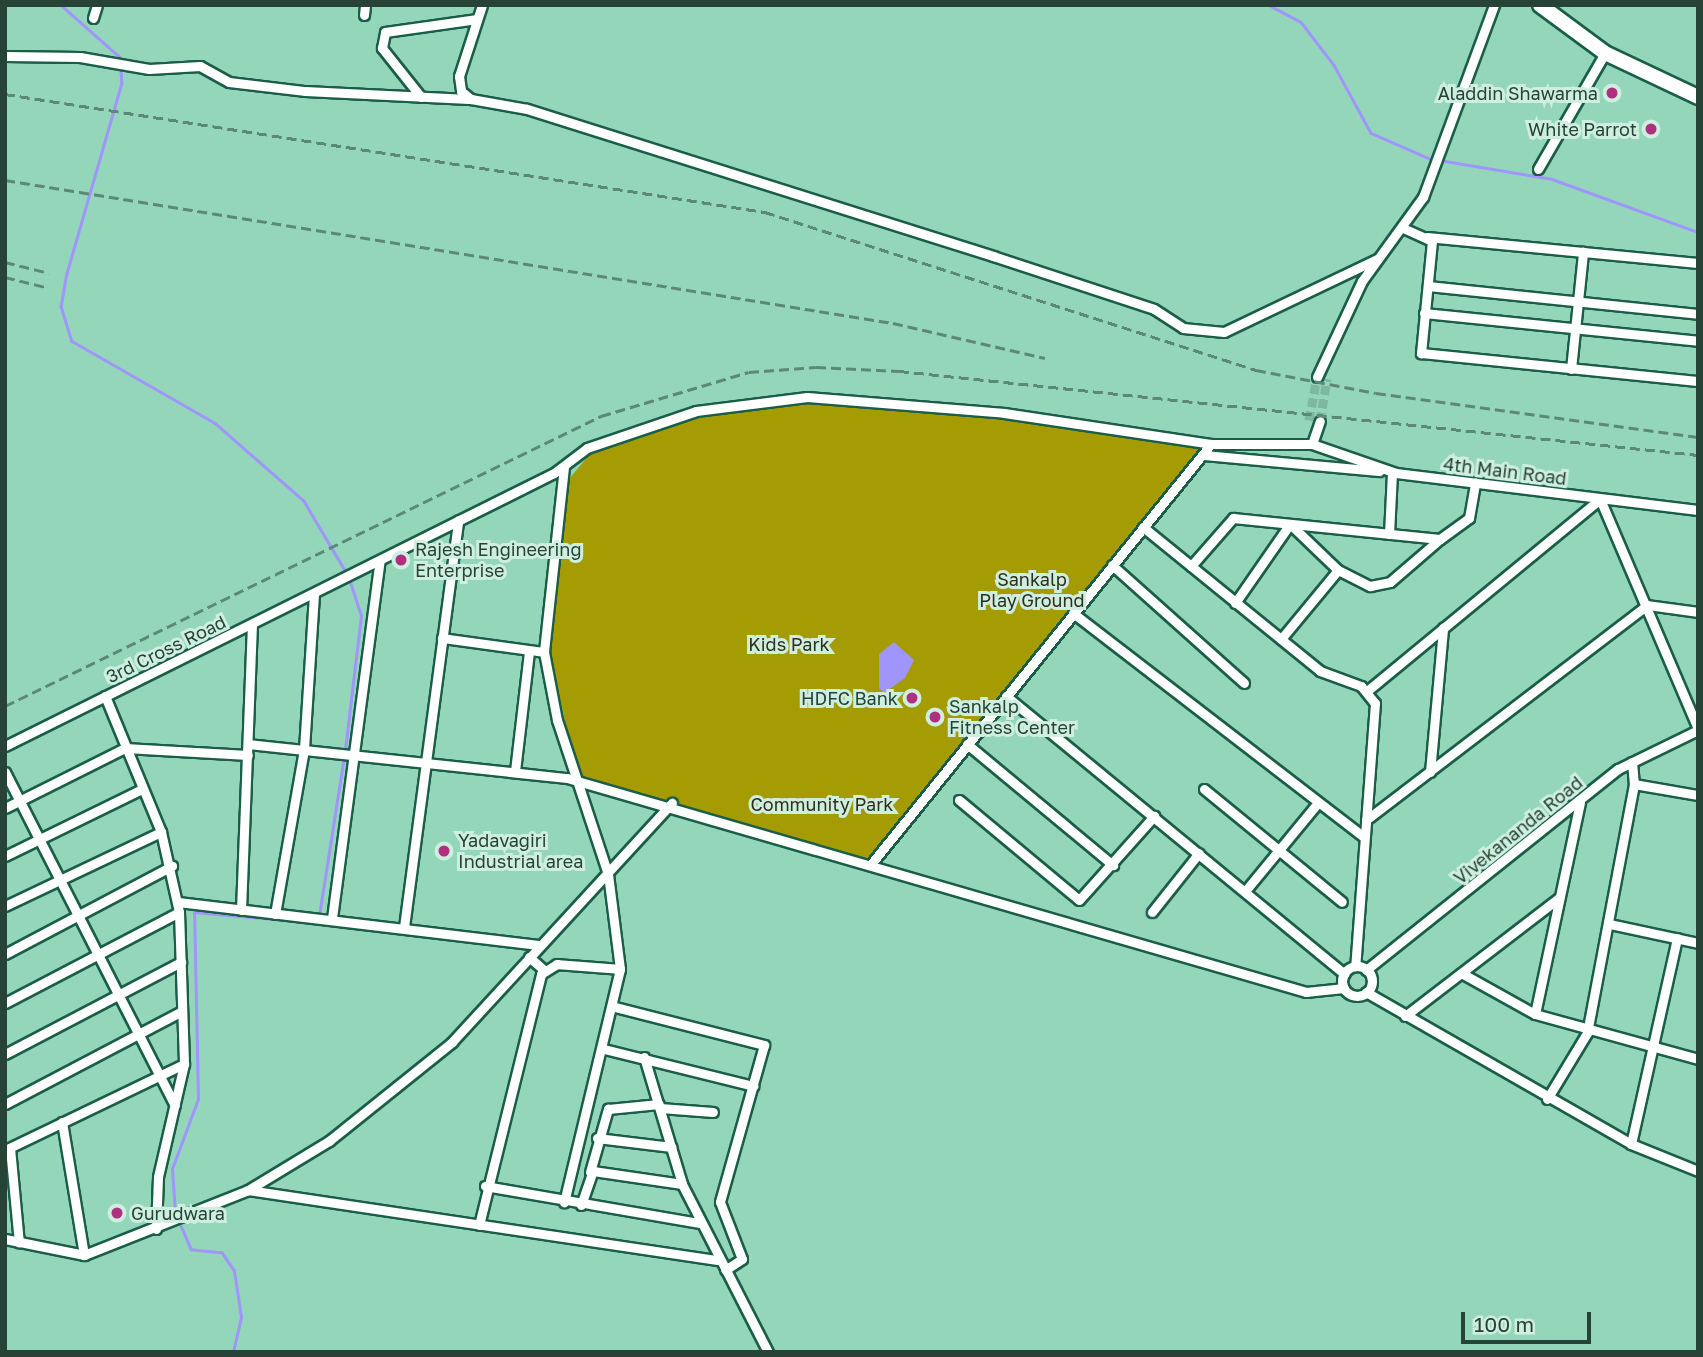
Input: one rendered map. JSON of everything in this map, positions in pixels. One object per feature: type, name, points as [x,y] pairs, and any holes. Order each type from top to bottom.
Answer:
[{"type":"main road","points":[[1540,5],[1605,53],[1698,97]]},
{"type":"street","points":[[93,18],[97,5]]},
{"type":"street","points":[[471,99],[461,91],[459,76],[482,5]]},
{"type":"street","points":[[1322,375],[1348,307],[1377,259],[1403,228],[1431,176],[1493,5]]},
{"type":"street","points":[[421,97],[382,48],[385,32],[477,19]]},
{"type":"street","points":[[1538,169],[1605,53]]},
{"type":"street","points":[[5,56],[133,66],[201,66],[229,82],[471,99],[527,109],[1154,309],[1198,331],[1224,332],[1377,259]]},
{"type":"street","points":[[1403,228],[1427,237],[1698,264]]},
{"type":"street","points":[[1427,237],[1432,249],[1419,348],[1426,355],[1698,381]]},
{"type":"street","points":[[1571,369],[1583,252]]},
{"type":"street","points":[[1427,286],[1698,314]]},
{"type":"street","points":[[1424,313],[1576,326],[1698,341]]},
{"type":"street","name":"4th Main Road","points":[[564,467],[587,448],[696,411],[807,397],[1004,413],[1211,444],[1312,444],[1396,473],[1698,510]]},
{"type":"street","points":[[1312,444],[1315,422]]},
{"type":"street","points":[[871,864],[1211,444]]},
{"type":"street","points":[[1203,455],[1396,473],[1389,534]]},
{"type":"street","points":[[564,467],[544,652],[575,780],[608,874],[620,969],[615,1007],[564,1202]]},
{"type":"street","name":"3rd Cross Road","points":[[5,746],[564,467]]},
{"type":"street","points":[[1290,524],[1338,570],[1380,587],[1469,518],[1475,483]]},
{"type":"street","points":[[1367,691],[1600,499],[1698,730]]},
{"type":"street","points":[[1191,566],[1233,518],[1440,539]]},
{"type":"street","points":[[404,927],[458,521]]},
{"type":"street","points":[[1235,603],[1290,524]]},
{"type":"street","points":[[1143,527],[1320,671],[1367,691],[1377,716],[1364,837],[1355,966],[1344,974]]},
{"type":"street","points":[[330,917],[380,559]]},
{"type":"street","points":[[1112,565],[1244,682]]},
{"type":"street","points":[[1281,639],[1338,570]]},
{"type":"street","points":[[275,914],[304,749],[314,594]]},
{"type":"street","points":[[1366,820],[1647,605],[1698,612]]},
{"type":"street","points":[[1073,613],[1316,805],[1364,837]]},
{"type":"street","points":[[241,910],[251,625]]},
{"type":"street","points":[[1430,772],[1443,628]]},
{"type":"street","points":[[442,638],[544,652]]},
{"type":"street","points":[[515,771],[529,651]]},
{"type":"street","points":[[105,696],[161,832],[181,906],[184,1064],[158,1177],[156,1229]]},
{"type":"street","points":[[1006,696],[1246,890],[1344,974],[1344,988]]},
{"type":"street","name":"Vivekananda Road","points":[[1366,970],[1632,762],[1698,730]]},
{"type":"street","points":[[248,744],[426,760],[575,780],[672,803],[1306,992],[1344,988],[1354,995],[1366,992],[1547,1099],[1631,1144],[1697,1169]]},
{"type":"street","points":[[967,744],[1113,865]]},
{"type":"street","points":[[5,808],[125,748],[248,755]]},
{"type":"street","points":[[1547,1099],[1587,1033],[1610,924],[1634,784],[1632,762]]},
{"type":"street","points":[[5,772],[157,1076],[175,1105]]},
{"type":"street","points":[[1634,784],[1698,795]]},
{"type":"street","points":[[5,856],[142,789]]},
{"type":"street","points":[[1204,789],[1342,902]]},
{"type":"street","points":[[959,800],[1079,900],[1154,816]]},
{"type":"street","points":[[1535,1014],[1580,802]]},
{"type":"street","points":[[5,1239],[84,1255],[194,1214],[248,1190],[410,1080],[608,874],[672,803]]},
{"type":"street","points":[[1246,890],[1316,805]]},
{"type":"street","points":[[5,906],[59,878],[161,832]]},
{"type":"street","points":[[1152,912],[1199,853]]},
{"type":"street","points":[[5,954],[172,866]]},
{"type":"street","points":[[1405,1016],[1559,898]]},
{"type":"street","points":[[5,1003],[97,955],[181,906],[209,905],[275,914],[310,914],[538,945]]},
{"type":"street","points":[[1610,924],[1698,943]]},
{"type":"street","points":[[1631,1144],[1677,938]]},
{"type":"street","points":[[529,957],[544,971]]},
{"type":"street","points":[[5,1054],[181,961]]},
{"type":"street","points":[[544,971],[582,963],[620,969]]},
{"type":"street","points":[[1355,966],[1366,970],[1371,981],[1366,992]]},
{"type":"street","points":[[479,1225],[485,1186],[544,971]]},
{"type":"street","points":[[1463,974],[1535,1014],[1587,1033],[1698,1059]]},
{"type":"street","points":[[248,1190],[723,1265],[743,1259],[720,1202],[764,1045],[615,1007]]},
{"type":"street","points":[[5,1104],[182,1011]]},
{"type":"street","points":[[604,1049],[754,1086]]},
{"type":"street","points":[[644,1057],[682,1184],[768,1352]]},
{"type":"street","points":[[19,1243],[8,1149],[184,1064]]},
{"type":"street","points":[[581,1205],[597,1139],[613,1106],[660,1106],[713,1112]]},
{"type":"street","points":[[62,1122],[84,1255]]},
{"type":"street","points":[[597,1139],[671,1147]]},
{"type":"street","points":[[590,1172],[682,1184]]},
{"type":"street","points":[[485,1186],[581,1205],[700,1223]]},
{"type":"green space","points":[[808,402],[1004,418],[1204,447],[869,860],[577,775],[550,654],[569,479],[589,455],[693,416]]},
{"type":"shaded area","points":[[894,642],[914,660],[905,678],[884,693],[879,688],[879,654]]},
{"type":"waterway","points":[[61,5],[120,57],[122,83],[67,273],[61,306],[72,341],[215,423],[304,501],[346,572]]},
{"type":"waterway","points":[[1269,5],[1301,22],[1334,65],[1371,133],[1433,160]]},
{"type":"waterway","points":[[1439,160],[1552,179],[1698,232]]},
{"type":"waterway","points":[[345,750],[361,616],[349,578]]},
{"type":"waterway","points":[[319,916],[344,757]]},
{"type":"waterway","points":[[233,1352],[241,1317],[234,1271],[222,1253],[191,1250],[175,1213],[172,1169],[198,1099],[194,912],[318,923]]},
{"type":"tunnel","points":[[1309,420],[1317,377]]},
{"type":"tunnel","points":[[1320,421],[1327,379]]},
{"type":"railway","points":[[5,94],[765,212],[1256,370],[1376,393],[1698,437]]},
{"type":"railway","points":[[5,180],[893,323],[1045,358]]},
{"type":"railway","points":[[5,262],[49,273]]},
{"type":"railway","points":[[5,277],[45,287]]},
{"type":"railway","points":[[5,706],[601,416],[749,372],[816,367],[899,371],[1698,455]]},
{"type":"place","name":"Aladdin Shawarma","points":[[1612,93]]},
{"type":"place","name":"White Parrot","points":[[1651,129]]},
{"type":"place","name":"Rajesh Engineering Enterprise","points":[[401,560]]},
{"type":"place","name":"HDFC Bank","points":[[912,698]]},
{"type":"place","name":"Sankalp Fitness Center","points":[[935,717]]},
{"type":"place","name":"Yadavagiri Industrial area","points":[[444,851]]},
{"type":"place","name":"Gurudwara","points":[[117,1213]]},
{"type":"park label","name":"Sankalp Play Ground","points":[[1032,590]]},
{"type":"park label","name":"Kids Park","points":[[789,644]]},
{"type":"park label","name":"Community Park","points":[[822,804]]}]
